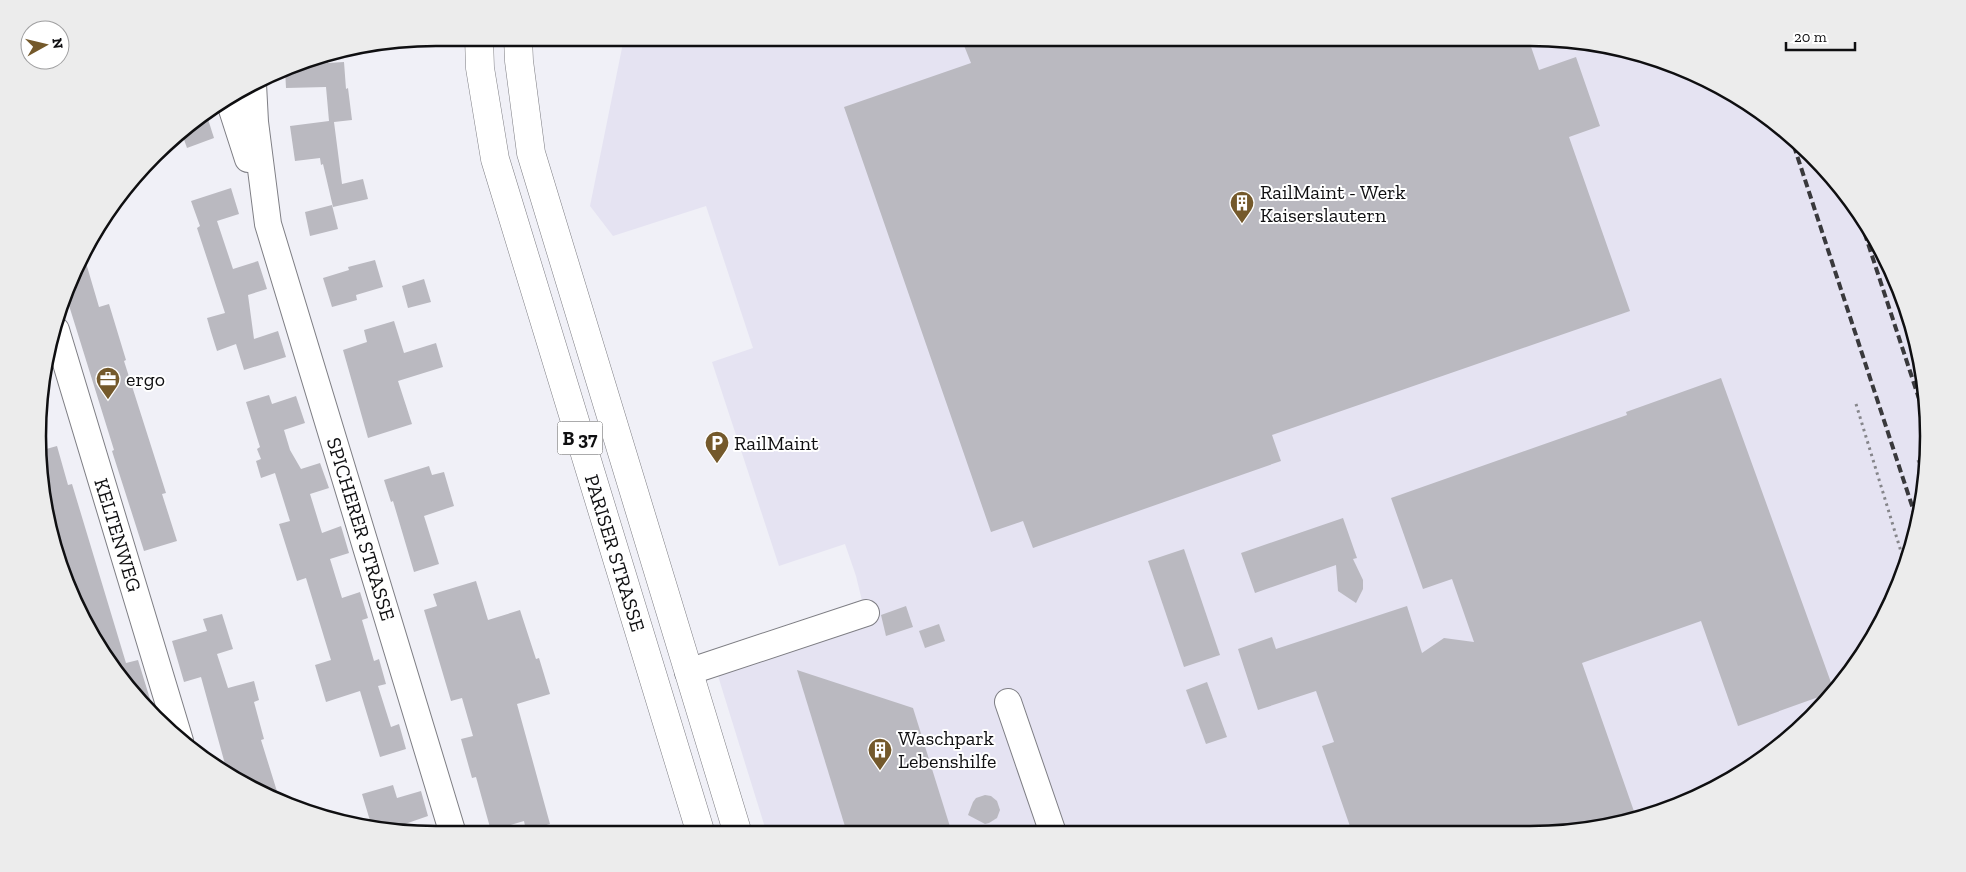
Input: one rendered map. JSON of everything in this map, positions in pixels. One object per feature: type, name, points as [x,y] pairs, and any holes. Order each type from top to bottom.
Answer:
[{"type":"main road","name":"PARISER STRASSE","points":[[480,46],[480,68],[495,160],[699,826]]},
{"type":"main road","name":"PARISER STRASSE","points":[[518,46],[531,153],[736,826]]},
{"type":"street","name":"SPICHERER STRASSE","points":[[253,92],[255,122],[268,224]]},
{"type":"street","name":"SPICHERER STRASSE","points":[[230,105],[451,826]]},
{"type":"street","name":"KELTENWEG","points":[[59,340],[175,726]]},
{"type":"street","points":[[688,672],[866,613]]},
{"type":"street","points":[[1008,702],[1051,826]]},
{"type":"path","points":[[1856,404],[1901,553]]},
{"type":"shaded area","name":"RailMaint - Werk Kaiserslautern","points":[[622,46],[1530,46],[1581,50],[1631,60],[1655,67],[1702,86],[1725,98],[1767,127],[1806,160],[1823,179],[1854,219],[1868,241],[1880,264],[1899,311],[1912,360],[1916,385],[1920,436],[1919,461],[1912,512],[1906,537],[1890,585],[1868,631],[1839,673],[1806,712],[1767,745],[1725,774],[1679,796],[1631,812],[1581,822],[1530,826],[765,826],[714,663],[865,613],[856,576],[845,544],[779,566],[712,362],[753,348],[706,206],[613,236],[590,206]]},
{"type":"building","name":"RailMaint - Werk Kaiserslautern","points":[[964,46],[1531,46],[1539,70],[1576,57],[1600,126],[1569,137],[1630,311],[1272,435],[1281,461],[1033,548],[1023,521],[991,532],[844,107],[971,63]]},
{"type":"building","points":[[328,62],[344,62],[346,89],[348,88],[352,120],[334,122],[342,184],[363,179],[368,199],[333,207],[320,158],[295,161],[290,126],[329,121],[326,87],[286,88],[285,77]]},
{"type":"building","points":[[208,120],[214,138],[187,148],[184,139]]},
{"type":"building","points":[[231,188],[239,214],[217,221],[233,269],[258,261],[267,289],[248,295],[254,339],[278,331],[286,357],[244,370],[236,344],[217,351],[211,332],[207,318],[225,313],[197,228],[200,226],[191,201]]},
{"type":"building","points":[[332,205],[338,229],[310,236],[305,212]]},
{"type":"building","points":[[375,260],[383,287],[356,295],[357,300],[332,307],[323,278],[349,270],[348,267]]},
{"type":"building","points":[[86,264],[99,307],[109,304],[126,360],[124,361],[166,493],[162,494],[177,541],[144,551],[112,451],[114,450],[69,306]]},
{"type":"building","points":[[424,279],[431,302],[408,308],[402,286]]},
{"type":"building","points":[[394,321],[404,353],[436,343],[443,367],[398,381],[412,424],[368,438],[343,350],[367,342],[364,330]]},
{"type":"building","points":[[1721,378],[1831,683],[1820,697],[1738,726],[1701,621],[1582,663],[1634,811],[1606,818],[1555,825],[1350,826],[1322,746],[1334,742],[1316,691],[1258,710],[1238,649],[1272,637],[1276,649],[1407,606],[1422,653],[1444,638],[1474,642],[1452,579],[1423,589],[1391,498],[1627,415],[1626,412]]},
{"type":"building","points":[[269,395],[272,404],[296,396],[305,423],[284,430],[290,450],[301,469],[320,463],[329,488],[310,494],[322,533],[341,526],[349,553],[330,559],[342,598],[360,592],[368,618],[362,620],[374,661],[379,659],[386,684],[378,686],[391,727],[399,724],[406,749],[380,757],[360,691],[326,702],[315,665],[331,660],[306,578],[297,581],[279,524],[290,521],[275,473],[261,478],[256,461],[261,459],[257,449],[260,447],[246,402]]},
{"type":"building","points":[[57,446],[68,485],[72,484],[126,663],[138,660],[151,702],[112,653],[98,631],[76,585],[67,561],[54,512],[47,449]]},
{"type":"building","points":[[429,466],[432,475],[444,472],[454,506],[424,516],[439,564],[414,572],[393,501],[391,502],[384,480]]},
{"type":"building","points":[[1343,518],[1357,558],[1353,559],[1363,580],[1363,589],[1356,603],[1338,591],[1336,565],[1255,593],[1241,553]]},
{"type":"building","points":[[1184,549],[1220,655],[1184,667],[1148,561]]},
{"type":"building","points":[[476,581],[488,620],[520,610],[536,659],[539,658],[550,694],[517,704],[550,824],[525,826],[524,821],[508,826],[490,826],[476,777],[472,778],[461,739],[473,736],[462,698],[451,701],[424,610],[437,606],[433,594]]},
{"type":"building","points":[[906,606],[913,627],[886,636],[881,615]]},
{"type":"building","points":[[222,614],[233,649],[217,654],[228,688],[254,681],[259,700],[254,702],[264,739],[261,740],[277,792],[225,764],[201,677],[184,682],[172,641],[207,631],[203,619]]},
{"type":"building","points":[[939,624],[945,641],[925,648],[919,631]]},
{"type":"building","name":"Waschpark Lebenshilfe","points":[[797,670],[913,708],[950,826],[845,826]]},
{"type":"building","points":[[1207,682],[1227,737],[1206,744],[1186,690]]},
{"type":"building","points":[[393,785],[397,798],[421,791],[428,816],[405,824],[370,820],[362,794]]},
{"type":"building","points":[[985,795],[991,796],[997,801],[1000,810],[997,818],[985,824],[968,815],[976,798]]},
{"type":"railway","points":[[1795,151],[1913,508]]},
{"type":"railway","points":[[1866,238],[1917,392]]},
{"type":"place","name":"RailMaint - Werk Kaiserslautern","points":[[1242,224]]},
{"type":"place","name":"ergo","points":[[108,400]]},
{"type":"place","name":"RailMaint","points":[[717,464]]},
{"type":"place","name":"Waschpark Lebenshilfe","points":[[880,771]]}]
